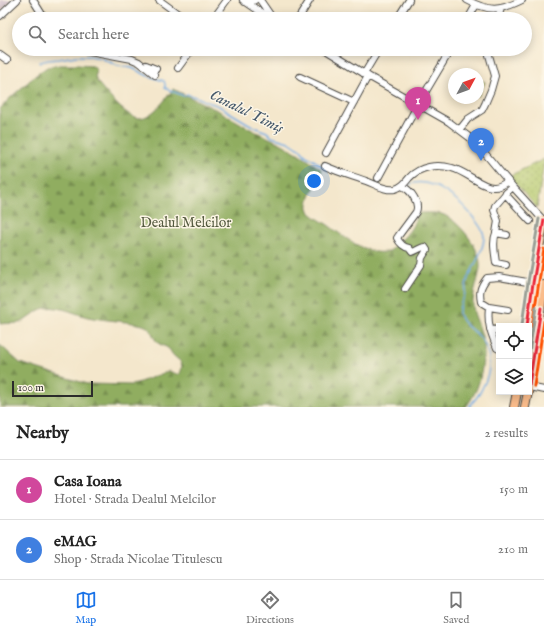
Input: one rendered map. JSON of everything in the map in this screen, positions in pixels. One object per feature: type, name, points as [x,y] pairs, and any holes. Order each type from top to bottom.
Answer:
[{"type":"main road","points":[[528,323],[533,283],[544,220]]},
{"type":"main road","points":[[532,366],[544,285]]},
{"type":"main road","points":[[514,405],[516,395]]},
{"type":"main road","points":[[525,407],[527,395]]},
{"type":"street","points":[[0,16],[17,0]]},
{"type":"street","points":[[33,0],[41,12]]},
{"type":"street","points":[[159,0],[175,12]]},
{"type":"street","points":[[218,12],[227,0]]},
{"type":"street","points":[[244,1],[251,2],[255,0]]},
{"type":"street","points":[[260,0],[269,12]]},
{"type":"street","points":[[302,12],[310,0]]},
{"type":"street","points":[[401,12],[409,0]]},
{"type":"street","points":[[467,0],[476,5],[495,10],[508,7],[522,0]]},
{"type":"street","points":[[244,1],[260,12]]},
{"type":"street","points":[[472,12],[476,5]]},
{"type":"street","points":[[500,12],[501,8]]},
{"type":"street","points":[[116,56],[132,59],[156,72]]},
{"type":"street","points":[[178,68],[187,56]]},
{"type":"street","points":[[335,56],[460,129],[478,145],[510,184],[544,220]]},
{"type":"street","points":[[326,153],[354,102],[376,56]]},
{"type":"street","points":[[378,178],[446,56]]},
{"type":"street","points":[[460,129],[468,119],[482,110],[486,104],[495,76],[490,56]]},
{"type":"street","points":[[300,77],[354,102]]},
{"type":"street","points":[[325,166],[340,173],[387,189],[402,186],[411,176],[422,168],[440,166],[463,172],[487,186],[492,187],[510,184]]},
{"type":"street","points":[[506,265],[496,263],[494,238],[498,221],[494,210],[495,206],[510,184]]},
{"type":"street","points":[[402,186],[406,188],[414,199],[417,209],[397,238],[401,244],[409,248],[412,252],[415,252],[422,247],[425,247],[427,250],[422,258],[421,265],[405,290]]},
{"type":"street","points":[[504,194],[530,221]]},
{"type":"street","points":[[496,233],[507,235]]},
{"type":"street","points":[[508,310],[489,307],[481,302],[481,286],[487,278],[500,277],[533,283]]},
{"type":"street","points":[[489,307],[488,316],[490,329],[496,345]]},
{"type":"street","points":[[490,329],[496,330]]},
{"type":"street","points":[[532,387],[544,390]]},
{"type":"shaded area","points":[[0,0],[12,0],[0,12]]},
{"type":"green space","name":"Dealul Melcilor","points":[[60,65],[93,66],[97,71],[95,77],[97,82],[122,109],[134,117],[141,118],[156,110],[173,89],[221,112],[252,130],[298,153],[322,170],[309,200],[308,206],[310,213],[350,240],[367,249],[375,252],[391,250],[409,232],[415,221],[417,213],[441,214],[457,224],[474,245],[480,261],[473,306],[474,314],[484,343],[484,355],[478,384],[466,407],[0,407],[0,345],[20,363],[87,384],[132,385],[169,371],[179,375],[182,369],[180,361],[168,348],[158,343],[151,331],[143,325],[93,318],[64,309],[51,307],[41,309],[26,320],[19,323],[0,324],[0,109],[36,75],[47,67]]},
{"type":"green space","points":[[544,159],[544,163],[537,208],[509,176]]},
{"type":"waterway","name":"Canalul Timiș","points":[[39,62],[76,56],[90,56],[101,58],[118,66],[132,68],[148,76],[164,81],[165,88],[184,96],[187,94],[219,106],[249,124],[267,132],[272,137],[289,142],[301,150],[305,155],[323,166]]},
{"type":"waterway","name":"Canalul Timiș","points":[[408,185],[427,183],[446,192],[463,206],[480,226],[483,233],[484,241],[482,249],[468,278],[464,297],[459,309],[463,322],[479,336],[485,345],[489,363],[488,373],[481,391],[469,407]]},
{"type":"transit line","points":[[522,323],[539,219]]},
{"type":"transit line","points":[[527,323],[544,220]]},
{"type":"transit line","points":[[532,327],[544,249]]},
{"type":"transit line","points":[[532,333],[536,307]]},
{"type":"transit line","points":[[532,366],[541,308]]},
{"type":"transit line","points":[[534,386],[544,321]]},
{"type":"place","name":"Casa Ioana","points":[[418,120]]},
{"type":"place","name":"eMAG","points":[[481,161]]}]
